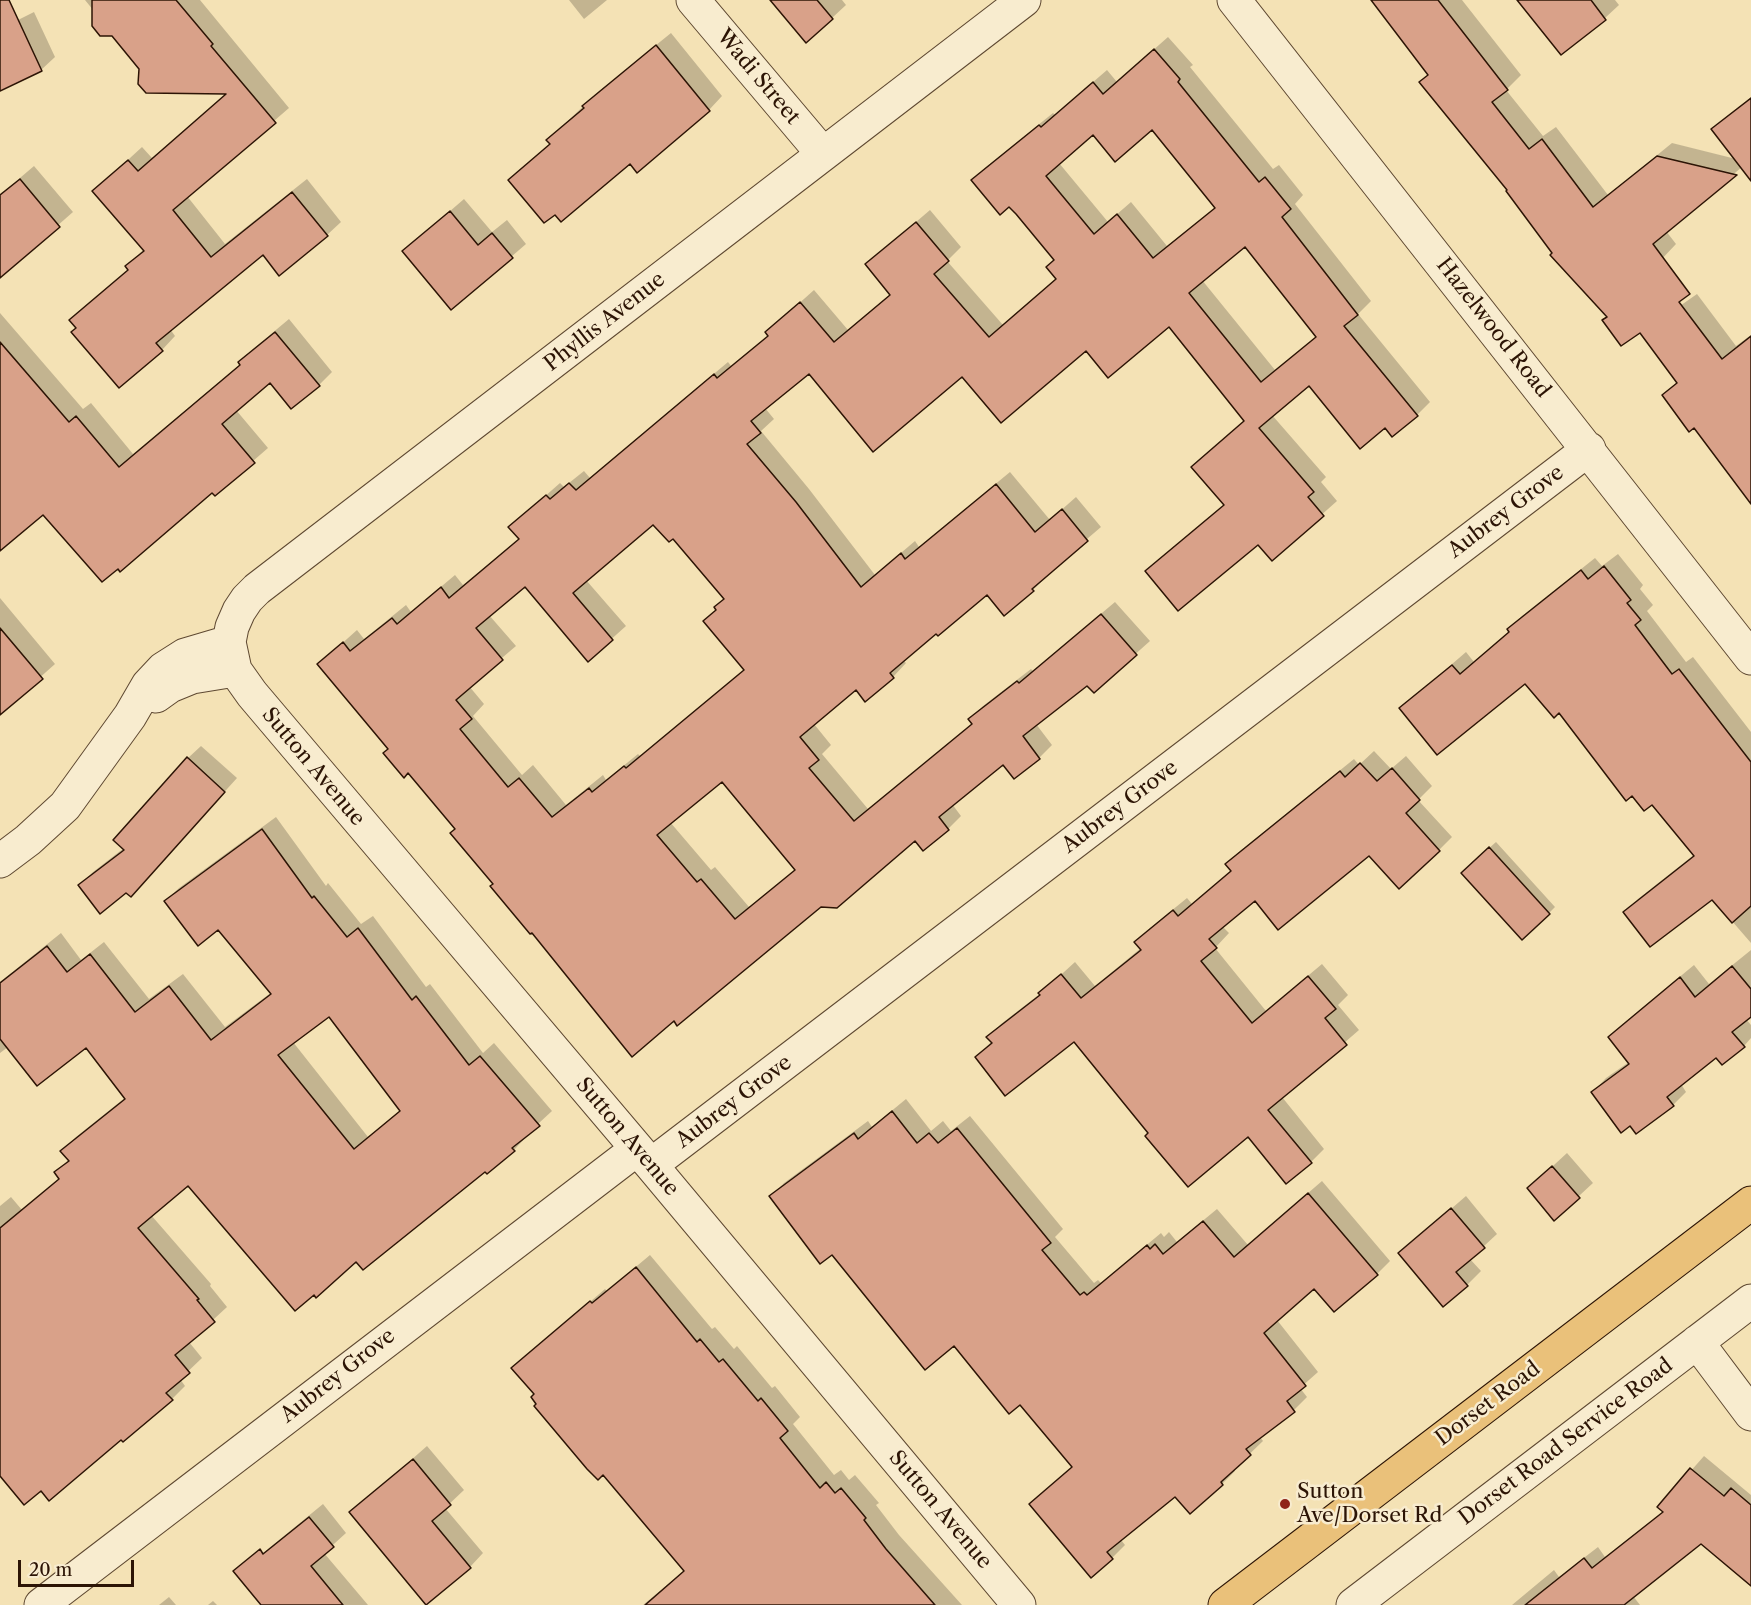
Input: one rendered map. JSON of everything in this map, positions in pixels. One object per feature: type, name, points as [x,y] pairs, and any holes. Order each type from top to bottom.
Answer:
[{"type":"main road","name":"Dorset Road","points":[[1225,1605],[1751,1203]]},
{"type":"street","name":"Wadi Street","points":[[693,0],[823,154]]},
{"type":"street","name":"Phyllis Avenue","points":[[232,656],[232,627],[239,611],[257,589],[1024,0]]},
{"type":"street","name":"Hazelwood Road","points":[[1234,0],[1751,658]]},
{"type":"street","name":"Aubrey Grove","points":[[41,1605],[644,1157],[1589,449]]},
{"type":"street","points":[[0,861],[28,840],[65,806],[130,716],[148,685],[169,665],[185,655],[232,656]]},
{"type":"street","name":"Sutton Avenue","points":[[232,656],[252,694],[1019,1605]]},
{"type":"street","name":"Dorset Road Service Road","points":[[1353,1605],[1751,1300]]},
{"type":"street","points":[[1697,1342],[1751,1414]]},
{"type":"building","points":[[0,0],[9,0],[42,71],[0,91]]},
{"type":"building","points":[[92,0],[176,0],[213,44],[211,46],[276,123],[173,210],[211,257],[292,192],[328,236],[279,276],[263,255],[156,343],[163,351],[119,388],[71,332],[76,328],[69,320],[128,270],[125,266],[144,251],[92,191],[128,160],[138,171],[226,94],[146,93],[138,84],[139,69],[112,36],[100,36],[92,26]]},
{"type":"building","points":[[770,0],[817,0],[833,19],[806,43]]},
{"type":"building","points":[[1371,0],[1438,0],[1508,90],[1492,102],[1529,149],[1542,139],[1593,207],[1657,156],[1737,175],[1653,244],[1690,294],[1679,302],[1722,359],[1751,336],[1751,504],[1694,428],[1689,432],[1662,395],[1677,383],[1640,333],[1621,346],[1602,320],[1607,317],[1550,255],[1552,253],[1507,190],[1419,82],[1428,75]]},
{"type":"building","points":[[1517,0],[1591,0],[1606,20],[1561,55]]},
{"type":"building","points":[[656,45],[710,111],[637,173],[630,164],[561,222],[555,215],[544,223],[508,180],[550,144],[546,140],[584,108],[582,106]]},
{"type":"building","points":[[1154,49],[1180,79],[1178,82],[1259,182],[1265,177],[1291,209],[1282,217],[1358,315],[1344,326],[1418,416],[1392,437],[1385,428],[1360,449],[1309,386],[1259,428],[1314,492],[1308,497],[1324,516],[1272,561],[1258,545],[1178,611],[1145,571],[1224,505],[1191,467],[1244,421],[1169,327],[1108,378],[1086,351],[1001,423],[962,377],[873,452],[809,374],[751,421],[761,433],[747,444],[796,502],[861,587],[901,553],[905,559],[996,484],[1035,532],[1062,509],[1088,541],[1004,616],[987,595],[890,673],[894,678],[865,702],[856,690],[800,737],[819,760],[809,768],[854,821],[972,724],[968,719],[1017,681],[1019,683],[1101,614],[1137,655],[1094,693],[1087,686],[1023,736],[1040,759],[1014,779],[1003,765],[939,817],[949,830],[923,851],[915,841],[837,908],[821,907],[677,1026],[674,1021],[632,1057],[532,933],[530,934],[490,886],[493,884],[450,833],[455,829],[408,773],[404,778],[383,753],[388,749],[317,664],[343,642],[350,651],[392,618],[397,624],[441,587],[449,598],[519,539],[508,527],[546,495],[550,499],[569,483],[576,490],[714,374],[717,378],[768,336],[765,332],[800,302],[834,342],[890,295],[865,264],[916,222],[949,261],[934,274],[989,337],[1056,279],[1046,267],[1054,260],[1009,207],[1000,215],[971,180],[1039,125],[1041,127],[1093,82],[1103,94]],"holes":[[[1152,130],[1215,208],[1153,258],[1117,214],[1094,234],[1046,176],[1093,135],[1115,162]],[[1245,247],[1316,337],[1261,382],[1189,293]],[[653,525],[669,542],[673,539],[724,599],[714,607],[716,610],[703,621],[744,670],[626,768],[624,766],[592,792],[589,788],[552,817],[519,778],[508,787],[460,729],[472,719],[456,700],[503,660],[476,628],[525,587],[588,662],[613,640],[573,593]],[[722,782],[795,870],[735,919],[701,879],[697,882],[657,835]]]},
{"type":"building","points":[[1751,98],[1751,181],[1711,129]]},
{"type":"building","points":[[20,179],[60,227],[0,278],[0,195]]},
{"type":"building","points":[[450,211],[478,245],[492,233],[513,258],[451,310],[402,251]]},
{"type":"building","points":[[275,332],[320,386],[291,409],[270,383],[222,424],[255,463],[215,496],[212,493],[120,572],[118,569],[102,582],[43,515],[0,551],[0,342],[69,422],[76,416],[119,467],[240,365],[238,362]]},
{"type":"building","points":[[1604,566],[1631,600],[1627,603],[1641,620],[1635,625],[1672,674],[1679,669],[1751,762],[1751,906],[1732,923],[1712,900],[1650,947],[1623,912],[1694,856],[1652,805],[1644,811],[1632,796],[1626,801],[1559,713],[1554,718],[1525,684],[1437,755],[1399,708],[1452,665],[1460,674],[1509,632],[1507,629],[1581,570],[1588,579]]},
{"type":"building","points":[[0,628],[43,679],[0,715]]},
{"type":"building","points":[[187,757],[225,792],[131,897],[126,893],[100,914],[78,885],[124,850],[113,840]]},
{"type":"building","points":[[1360,763],[1377,781],[1392,768],[1420,800],[1406,813],[1440,851],[1399,889],[1369,856],[1278,930],[1255,901],[1209,939],[1217,948],[1201,961],[1252,1023],[1308,976],[1336,1009],[1325,1018],[1347,1045],[1268,1110],[1312,1163],[1286,1184],[1248,1137],[1188,1187],[1145,1136],[1148,1133],[1074,1042],[1005,1096],[975,1057],[992,1043],[986,1037],[1040,995],[1038,993],[1061,974],[1081,998],[1141,950],[1134,942],[1173,910],[1178,916],[1231,871],[1225,864],[1340,771],[1345,777]]},
{"type":"building","points":[[262,829],[312,898],[314,896],[347,937],[358,928],[412,1000],[416,996],[469,1065],[480,1056],[540,1126],[512,1148],[515,1151],[487,1174],[485,1172],[363,1270],[356,1262],[316,1298],[314,1295],[295,1311],[188,1186],[138,1228],[199,1299],[197,1300],[215,1322],[175,1355],[190,1373],[166,1393],[173,1400],[123,1442],[121,1440],[49,1501],[41,1491],[24,1505],[0,1476],[0,1228],[59,1179],[54,1172],[69,1161],[60,1151],[125,1099],[86,1048],[37,1086],[0,1039],[0,983],[47,946],[67,972],[90,954],[135,1012],[169,986],[211,1040],[271,994],[218,930],[198,946],[164,901]],"holes":[[[329,1017],[400,1111],[354,1149],[278,1055]]]},
{"type":"building","points":[[1489,847],[1550,914],[1522,940],[1461,873]]},
{"type":"building","points":[[1732,966],[1751,989],[1751,1017],[1732,1032],[1745,1047],[1722,1065],[1716,1058],[1667,1097],[1674,1106],[1636,1134],[1630,1126],[1621,1133],[1591,1092],[1629,1064],[1608,1037],[1680,977],[1695,997]]},
{"type":"building","points":[[892,1111],[917,1143],[929,1133],[938,1143],[957,1128],[1051,1243],[1042,1250],[1080,1295],[1084,1292],[1087,1295],[1147,1245],[1150,1249],[1155,1244],[1163,1254],[1203,1221],[1234,1257],[1308,1193],[1378,1275],[1334,1312],[1314,1289],[1264,1333],[1306,1386],[1287,1401],[1295,1412],[1246,1449],[1251,1455],[1221,1482],[1223,1485],[1190,1514],[1175,1497],[1107,1552],[1113,1559],[1091,1578],[1029,1504],[1072,1467],[1020,1405],[1009,1414],[954,1346],[925,1370],[832,1255],[820,1264],[769,1196],[854,1133],[858,1139]]},
{"type":"building","points":[[1552,1166],[1580,1198],[1554,1221],[1527,1188]]},
{"type":"building","points":[[1451,1208],[1485,1248],[1456,1272],[1468,1286],[1443,1307],[1398,1253]]},
{"type":"building","points":[[636,1267],[697,1342],[700,1339],[719,1362],[723,1359],[758,1401],[761,1398],[788,1431],[780,1438],[820,1488],[826,1482],[835,1493],[841,1488],[866,1518],[864,1520],[886,1549],[935,1605],[645,1605],[684,1571],[603,1475],[598,1480],[587,1469],[534,1406],[536,1404],[531,1397],[534,1394],[511,1368],[590,1301],[592,1303]]},
{"type":"building","points":[[413,1459],[451,1505],[432,1521],[471,1568],[426,1605],[349,1512]]},
{"type":"building","points":[[1690,1468],[1724,1496],[1731,1488],[1751,1505],[1751,1586],[1701,1544],[1624,1605],[1525,1605],[1584,1558],[1592,1568],[1663,1512],[1657,1507]]},
{"type":"building","points":[[309,1517],[334,1547],[311,1566],[343,1605],[261,1605],[233,1571],[260,1549],[263,1554]]},
{"type":"place","name":"Sutton Ave/Dorset Rd","points":[[1285,1504]]}]
